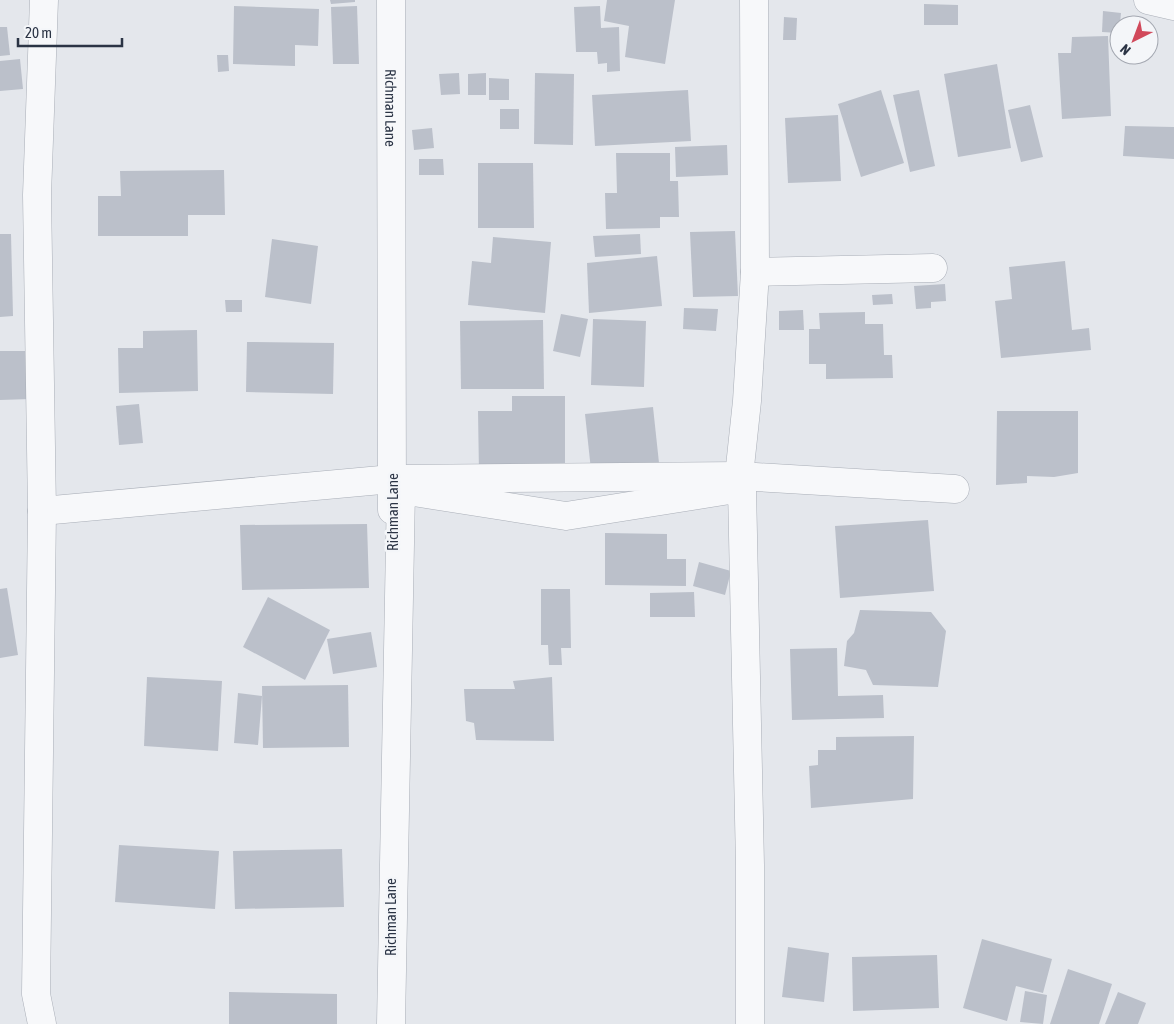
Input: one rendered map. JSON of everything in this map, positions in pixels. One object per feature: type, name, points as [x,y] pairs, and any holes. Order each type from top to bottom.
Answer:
[{"type":"street","points":[[42,1024],[36,994],[42,511],[37,195],[44,0]]},
{"type":"street","name":"Richman Lane","points":[[390,1024],[391,0]]},
{"type":"street","points":[[750,1024],[750,865],[741,482],[756,272],[754,0]]},
{"type":"street","points":[[1148,0],[1174,6]]},
{"type":"street","points":[[756,272],[933,268]]},
{"type":"street","points":[[42,511],[392,479],[741,482],[955,489]]},
{"type":"street","points":[[390,1024],[401,490],[566,516],[741,482]]},
{"type":"building","points":[[330,0],[355,0],[355,2],[331,4]]},
{"type":"building","points":[[607,0],[675,0],[665,64],[625,57],[629,26],[604,21]]},
{"type":"building","points":[[924,4],[958,5],[958,25],[924,25]]},
{"type":"building","points":[[234,6],[319,9],[318,46],[295,45],[295,66],[233,64]]},
{"type":"building","points":[[357,6],[359,64],[333,64],[331,7]]},
{"type":"building","points":[[600,6],[601,28],[619,27],[620,71],[607,72],[607,63],[598,64],[597,52],[576,52],[574,7]]},
{"type":"building","points":[[1103,11],[1121,13],[1121,15],[1109,15],[1109,32],[1102,32]]},
{"type":"building","points":[[784,17],[797,18],[796,40],[783,40]]},
{"type":"building","points":[[0,27],[7,27],[10,55],[0,56]]},
{"type":"building","points":[[1108,36],[1111,116],[1062,119],[1058,53],[1071,53],[1072,37]]},
{"type":"building","points":[[217,55],[228,55],[229,71],[218,72]]},
{"type":"building","points":[[20,59],[23,89],[0,91],[0,61]]},
{"type":"building","points":[[997,64],[1011,148],[958,157],[944,74]]},
{"type":"building","points":[[459,73],[460,94],[441,95],[439,74]]},
{"type":"building","points":[[486,73],[486,95],[468,95],[468,74]]},
{"type":"building","points":[[535,73],[574,74],[573,145],[534,144]]},
{"type":"building","points":[[489,78],[509,79],[509,100],[489,100]]},
{"type":"building","points":[[688,90],[691,141],[595,146],[592,95]]},
{"type":"building","points":[[881,90],[904,163],[861,177],[838,104]]},
{"type":"building","points":[[919,90],[935,166],[910,172],[893,95]]},
{"type":"building","points":[[1030,105],[1043,157],[1021,162],[1008,110]]},
{"type":"building","points":[[500,109],[519,109],[519,129],[500,129]]},
{"type":"building","points":[[838,115],[841,181],[788,183],[785,118]]},
{"type":"building","points":[[1125,126],[1174,127],[1174,159],[1123,156]]},
{"type":"building","points":[[432,128],[434,148],[414,150],[412,130]]},
{"type":"building","points":[[727,145],[728,175],[676,177],[675,147]]},
{"type":"building","points":[[616,153],[670,153],[670,181],[678,181],[679,217],[660,217],[660,228],[606,229],[605,193],[617,193]]},
{"type":"building","points":[[419,159],[443,159],[444,175],[419,175]]},
{"type":"building","points":[[478,163],[533,163],[534,228],[478,228]]},
{"type":"building","points":[[224,170],[225,215],[188,215],[188,236],[98,236],[98,196],[121,196],[120,171]]},
{"type":"building","points":[[735,231],[738,296],[693,297],[690,232]]},
{"type":"building","points":[[0,234],[11,234],[13,316],[0,317]]},
{"type":"building","points":[[640,234],[641,254],[595,257],[593,236]]},
{"type":"building","points":[[493,237],[551,242],[545,313],[468,305],[472,261],[491,263]]},
{"type":"building","points":[[272,239],[318,246],[311,304],[265,297]]},
{"type":"building","points":[[657,256],[662,306],[589,313],[587,263]]},
{"type":"building","points":[[1065,261],[1072,330],[1089,328],[1091,350],[1001,358],[995,301],[1012,299],[1009,267]]},
{"type":"building","points":[[945,284],[946,301],[931,302],[931,308],[916,309],[914,286]]},
{"type":"building","points":[[892,294],[893,304],[873,305],[872,295]]},
{"type":"building","points":[[225,300],[242,300],[242,312],[226,312]]},
{"type":"building","points":[[684,308],[718,309],[716,331],[683,329]]},
{"type":"building","points":[[803,310],[804,330],[779,330],[779,311]]},
{"type":"building","points":[[865,312],[865,324],[883,324],[884,355],[892,355],[893,378],[826,379],[826,364],[809,364],[809,329],[820,329],[819,313]]},
{"type":"building","points":[[561,314],[588,319],[580,357],[553,351]]},
{"type":"building","points":[[593,319],[646,321],[644,387],[591,385]]},
{"type":"building","points":[[543,320],[544,389],[461,389],[460,321]]},
{"type":"building","points":[[197,330],[198,391],[119,393],[118,348],[143,348],[143,331]]},
{"type":"building","points":[[247,342],[334,343],[333,394],[246,392]]},
{"type":"building","points":[[0,351],[29,351],[31,399],[0,400]]},
{"type":"building","points":[[512,396],[565,396],[565,473],[479,474],[478,411],[512,411]]},
{"type":"building","points":[[139,404],[143,443],[119,445],[116,406]]},
{"type":"building","points":[[653,407],[659,463],[591,470],[585,414]]},
{"type":"building","points":[[997,411],[1078,411],[1078,473],[1054,477],[1027,476],[1027,483],[996,485]]},
{"type":"building","points":[[928,520],[934,591],[840,598],[835,526]]},
{"type":"building","points":[[367,524],[369,588],[242,590],[240,525]]},
{"type":"building","points":[[605,533],[667,534],[667,559],[686,559],[686,586],[605,585]]},
{"type":"building","points":[[699,562],[731,571],[725,595],[693,586]]},
{"type":"building","points":[[7,588],[18,655],[0,658],[0,589]]},
{"type":"building","points":[[541,589],[570,589],[571,648],[561,648],[562,665],[549,665],[548,645],[541,645]]},
{"type":"building","points":[[694,592],[695,617],[650,617],[650,593]]},
{"type":"building","points":[[268,597],[330,630],[305,680],[243,647]]},
{"type":"building","points":[[860,610],[931,612],[946,631],[938,687],[873,685],[866,670],[844,666],[847,641],[854,633]]},
{"type":"building","points":[[371,632],[377,667],[333,674],[327,639]]},
{"type":"building","points":[[837,648],[838,696],[883,695],[884,718],[792,720],[790,649]]},
{"type":"building","points":[[147,677],[222,681],[218,751],[144,746]]},
{"type":"building","points":[[552,677],[554,741],[476,740],[474,723],[466,721],[464,689],[515,689],[513,681]]},
{"type":"building","points":[[348,685],[349,747],[263,748],[262,686]]},
{"type":"building","points":[[238,693],[262,696],[258,745],[234,743]]},
{"type":"building","points":[[914,736],[913,799],[811,808],[809,766],[818,765],[818,750],[836,750],[836,737]]},
{"type":"building","points":[[119,845],[219,851],[215,909],[115,902]]},
{"type":"building","points":[[342,849],[344,907],[235,909],[233,851]]},
{"type":"building","points":[[982,939],[1052,959],[1043,993],[1016,986],[1007,1021],[963,1008]]},
{"type":"building","points":[[788,947],[829,953],[824,1002],[782,997]]},
{"type":"building","points":[[937,955],[939,1008],[853,1011],[852,957]]},
{"type":"building","points":[[1068,969],[1112,984],[1099,1024],[1050,1024]]},
{"type":"building","points":[[1025,991],[1047,995],[1043,1024],[1020,1022]]},
{"type":"building","points":[[229,992],[337,994],[337,1024],[229,1024]]},
{"type":"building","points":[[1118,992],[1146,1003],[1138,1024],[1105,1024]]}]
